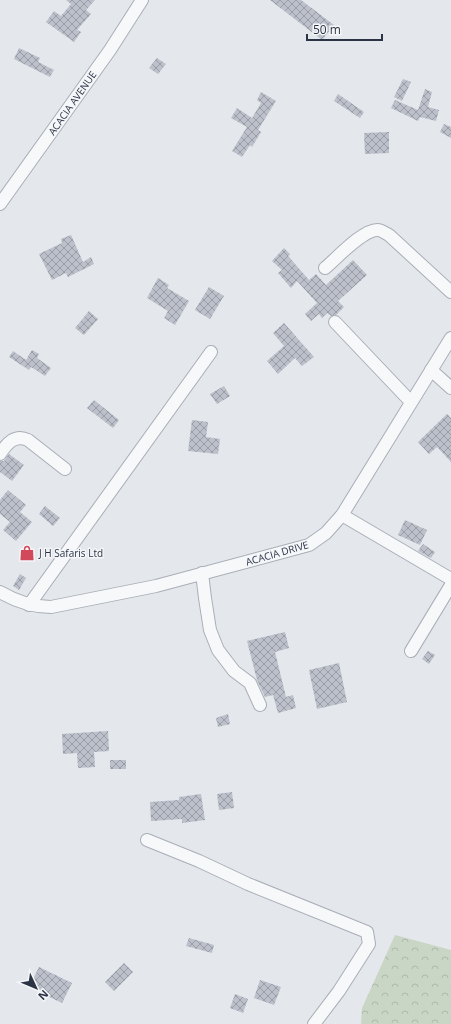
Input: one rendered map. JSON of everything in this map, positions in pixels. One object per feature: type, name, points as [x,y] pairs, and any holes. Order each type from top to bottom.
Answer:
[{"type":"street","name":"ACACIA AVENUE","points":[[0,204],[110,50],[142,0]]},
{"type":"street","points":[[325,268],[369,231],[379,230],[389,235],[451,292]]},
{"type":"street","points":[[335,322],[411,402]]},
{"type":"street","name":"ACACIA DRIVE","points":[[0,592],[13,600],[29,605],[51,607],[156,586],[309,544],[326,533],[342,515],[451,338]]},
{"type":"street","points":[[29,605],[211,352]]},
{"type":"street","points":[[431,370],[451,388]]},
{"type":"street","points":[[0,454],[4,448],[18,437],[28,440],[65,469]]},
{"type":"street","points":[[342,515],[451,579]]},
{"type":"street","points":[[202,573],[204,598],[210,630],[218,650],[234,671],[250,683],[260,706]]},
{"type":"street","points":[[411,651],[451,585]]},
{"type":"street","points":[[147,840],[199,861],[248,884],[367,932],[369,944],[339,991],[314,1024]]},
{"type":"green space","points":[[395,935],[451,950],[451,1024],[361,1024],[362,1008]]},
{"type":"building","points":[[66,0],[95,0],[86,10],[91,14],[77,30],[81,32],[74,42],[46,22],[54,11],[61,16],[71,4]]},
{"type":"building","points":[[270,0],[301,0],[334,25],[322,40]]},
{"type":"building","points":[[19,48],[40,58],[38,62],[54,70],[50,77],[14,59]]},
{"type":"building","points":[[157,58],[166,64],[158,74],[149,68]]},
{"type":"building","points":[[403,79],[411,82],[402,101],[394,97]]},
{"type":"building","points":[[425,89],[432,92],[428,107],[439,110],[436,121],[420,117],[418,121],[391,108],[395,100],[418,110]]},
{"type":"building","points":[[261,92],[276,101],[258,130],[261,132],[252,147],[250,145],[242,157],[232,151],[247,127],[231,118],[237,108],[252,118],[261,103],[257,100]]},
{"type":"building","points":[[338,94],[364,112],[360,118],[334,101]]},
{"type":"building","points":[[444,124],[451,127],[451,138],[440,132]]},
{"type":"building","points":[[389,132],[389,153],[365,154],[364,133]]},
{"type":"building","points":[[71,235],[83,262],[91,257],[94,264],[68,277],[66,273],[52,280],[39,254],[62,243],[61,239]]},
{"type":"building","points":[[284,248],[290,254],[288,256],[309,280],[316,274],[326,285],[353,260],[367,275],[338,301],[344,307],[336,315],[331,316],[327,313],[322,318],[319,314],[311,321],[305,314],[317,303],[297,281],[291,288],[278,273],[282,270],[272,261]]},
{"type":"building","points":[[158,278],[169,285],[167,288],[189,301],[175,325],[164,318],[168,311],[147,298]]},
{"type":"building","points":[[209,287],[224,296],[210,319],[195,310]]},
{"type":"building","points":[[89,311],[98,319],[84,335],[75,328]]},
{"type":"building","points":[[284,323],[314,357],[302,366],[295,358],[278,374],[267,361],[284,346],[273,333]]},
{"type":"building","points":[[32,350],[39,354],[37,358],[51,368],[45,376],[31,367],[29,370],[9,357],[13,351],[26,360]]},
{"type":"building","points":[[224,386],[230,396],[217,404],[210,394]]},
{"type":"building","points":[[94,400],[119,420],[113,428],[87,408]]},
{"type":"building","points":[[447,414],[451,418],[451,462],[437,447],[429,454],[418,442]]},
{"type":"building","points":[[192,420],[208,422],[206,437],[220,439],[218,454],[188,451]]},
{"type":"building","points":[[9,454],[24,465],[12,481],[0,472],[0,461],[4,461]]},
{"type":"building","points":[[8,490],[26,505],[20,512],[32,522],[16,541],[3,530],[10,522],[0,514],[0,500]]},
{"type":"building","points":[[45,506],[60,518],[53,526],[39,514]]},
{"type":"building","points":[[405,520],[427,530],[420,545],[398,535]]},
{"type":"building","points":[[423,544],[435,552],[431,558],[418,551]]},
{"type":"building","points":[[20,574],[26,578],[19,590],[13,586]]},
{"type":"building","points":[[285,632],[289,648],[275,652],[286,697],[293,695],[296,708],[278,713],[273,695],[265,697],[257,680],[247,641]]},
{"type":"building","points":[[428,651],[435,655],[429,664],[422,659]]},
{"type":"building","points":[[339,663],[347,702],[317,709],[309,670]]},
{"type":"building","points":[[228,714],[230,724],[218,727],[216,718]]},
{"type":"building","points":[[108,731],[109,751],[94,752],[95,767],[78,768],[77,753],[63,754],[62,734]]},
{"type":"building","points":[[110,760],[126,760],[126,769],[110,769]]},
{"type":"building","points":[[232,792],[234,808],[219,810],[217,794]]},
{"type":"building","points":[[201,794],[205,820],[182,823],[182,819],[151,821],[150,802],[179,800],[179,797]]},
{"type":"building","points":[[189,938],[214,945],[212,953],[186,946]]},
{"type":"building","points":[[124,963],[133,972],[114,991],[105,982]]},
{"type":"building","points":[[39,967],[72,983],[62,1003],[29,987]]},
{"type":"building","points":[[260,980],[281,987],[274,1005],[254,998]]},
{"type":"building","points":[[235,994],[248,999],[243,1013],[230,1008]]},
{"type":"place","name":"J H Safaris Ltd","points":[[27,553]]}]
